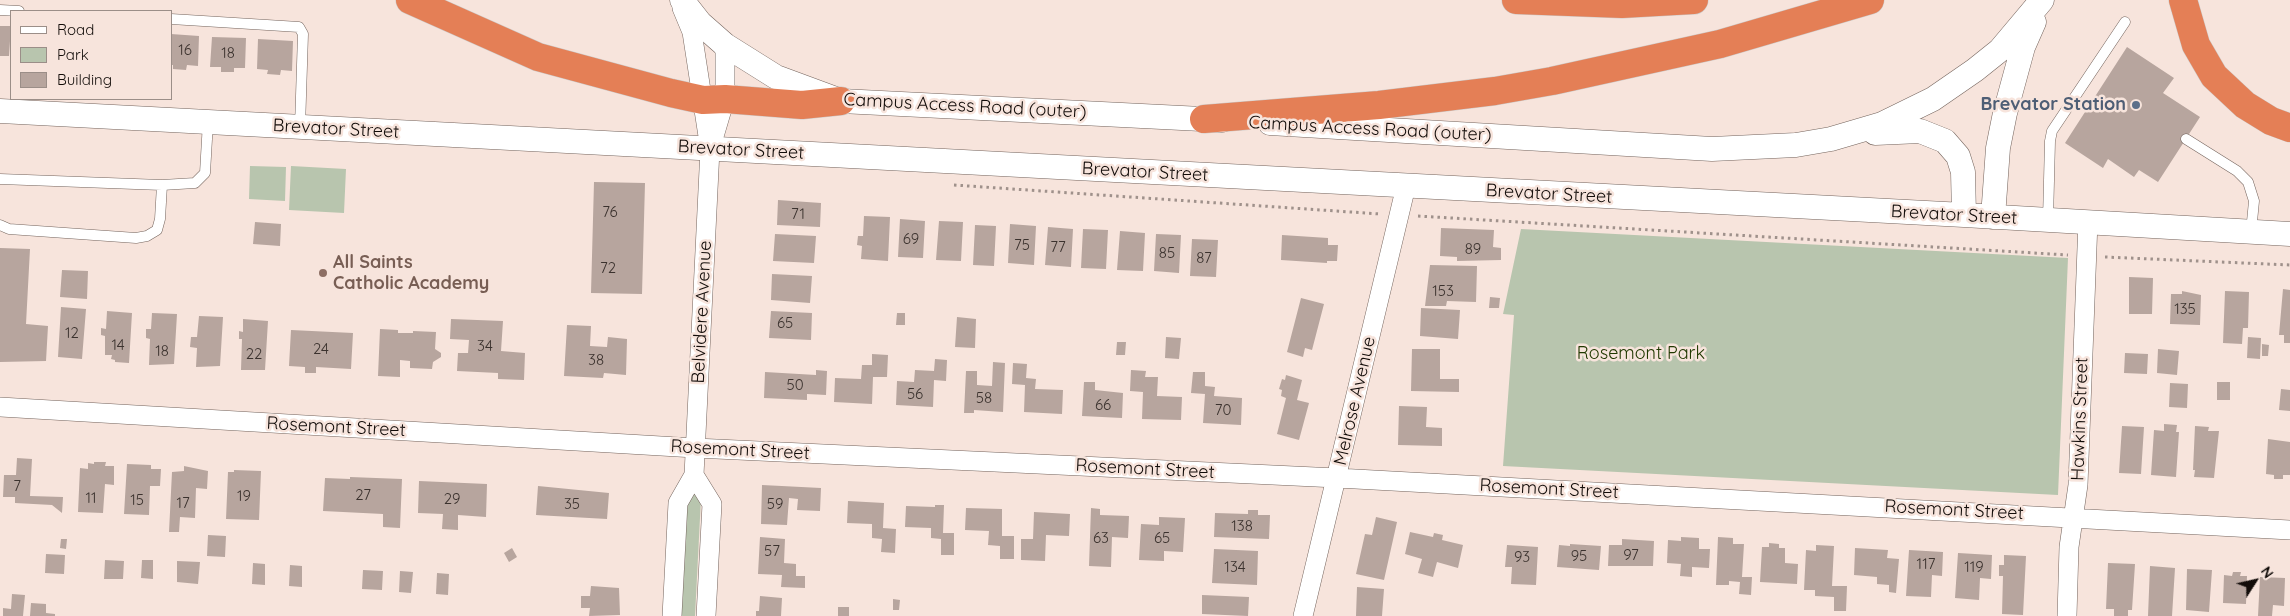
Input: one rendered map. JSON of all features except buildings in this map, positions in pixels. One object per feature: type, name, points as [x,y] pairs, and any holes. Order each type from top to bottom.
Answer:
[{"type":"highway","points":[[410,0],[538,57],[714,100],[802,105],[841,102]]},
{"type":"highway","points":[[1516,0],[1622,4],[1694,0]]},
{"type":"highway","points":[[1204,119],[1379,105],[1495,91],[1552,81],[1720,44],[1870,0]]},
{"type":"highway","points":[[2183,0],[2196,45],[2214,76],[2246,105],[2270,120],[2290,128]]},
{"type":"street","name":"Belvidere Avenue","points":[[680,0],[714,100]]},
{"type":"street","name":"Campus Access Road (outer)","points":[[680,0],[700,23],[725,45],[776,77],[841,102],[1204,119],[1712,149],[1796,145],[1844,135],[1901,116],[1948,90],[2000,50],[2044,0]]},
{"type":"street","points":[[1994,217],[1998,148],[2004,113],[2023,47],[2044,0]]},
{"type":"street","name":"Belvidere Avenue","points":[[672,616],[678,503],[694,475],[710,149],[714,100],[725,45]]},
{"type":"street","name":"Brevator Street","points":[[0,111],[1964,214],[2290,234]]},
{"type":"street","points":[[1844,135],[1920,131],[1945,141],[1958,156],[1963,172],[1964,214]]},
{"type":"street","name":"Melrose Avenue","points":[[1303,616],[1338,478],[1406,186]]},
{"type":"street","name":"Hawkins Street","points":[[2067,616],[2068,553],[2078,485],[2088,221]]},
{"type":"street","name":"Rosemont Street","points":[[0,407],[695,448],[1338,478],[2290,530]]},
{"type":"street","points":[[694,475],[712,504],[706,616]]},
{"type":"lane","points":[[172,19],[299,27],[303,32],[300,127]]},
{"type":"lane","points":[[2048,220],[2050,141],[2052,131],[2124,22]]},
{"type":"lane","points":[[0,179],[162,186],[195,183],[205,173],[208,122]]},
{"type":"lane","points":[[2186,139],[2237,171],[2248,182],[2254,201],[2251,232]]},
{"type":"lane","points":[[0,225],[9,229],[136,238],[147,236],[157,230],[160,219],[162,186]]},
{"type":"path","points":[[944,185],[1399,215],[2074,255]]},
{"type":"path","points":[[2116,257],[2290,265]]},
{"type":"green space","points":[[250,166],[286,167],[285,201],[249,199]]},
{"type":"green space","points":[[291,166],[346,169],[344,213],[289,210]]},
{"type":"green space","name":"Rosemont Park","points":[[1521,229],[2068,258],[2058,495],[1503,466],[1514,315],[1503,314]]},
{"type":"green space","points":[[693,491],[701,498],[695,616],[680,616],[686,496]]},
{"type":"place","name":"Brevator Station","points":[[2136,105]]},
{"type":"place","name":"All Saints Catholic Academy","points":[[323,273]]}]
